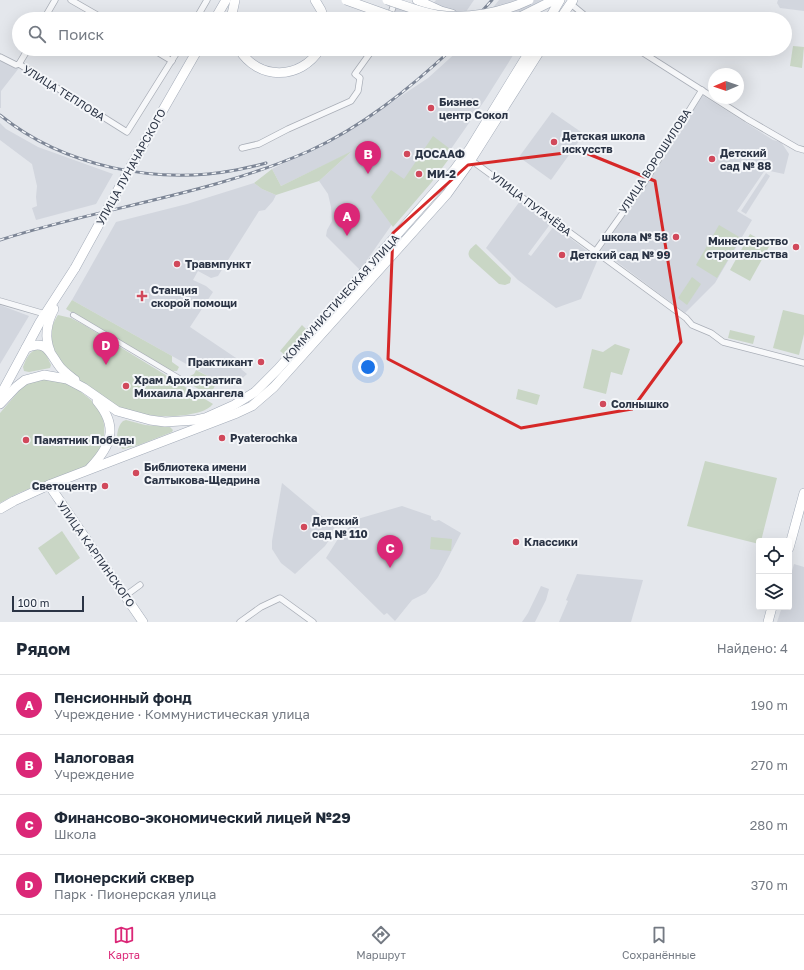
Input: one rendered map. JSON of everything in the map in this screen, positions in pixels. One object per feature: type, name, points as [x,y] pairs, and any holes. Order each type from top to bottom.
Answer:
[{"type":"main road","points":[[232,12],[235,0]]},
{"type":"main road","points":[[315,0],[322,12]]},
{"type":"main road","points":[[346,0],[379,12]]},
{"type":"main road","points":[[387,0],[424,12]]},
{"type":"main road","points":[[417,0],[445,12]]},
{"type":"main road","points":[[488,12],[511,8],[529,0]]},
{"type":"main road","points":[[530,12],[555,0]]},
{"type":"main road","points":[[551,12],[555,0]]},
{"type":"main road","points":[[553,12],[560,0]]},
{"type":"main road","points":[[218,12],[224,1]]},
{"type":"main road","points":[[565,12],[572,2]]},
{"type":"main road","name":"УЛИЦА ЛУНАЧАРСКОГО","points":[[1,394],[26,348],[75,268],[194,56]]},
{"type":"main road","points":[[244,56],[247,61],[258,68],[271,72],[283,73],[298,70],[316,56]]},
{"type":"main road","name":"КОММУНИСТИЧЕСКАЯ УЛИЦА","points":[[0,509],[14,501],[89,469],[122,458],[252,406],[274,387],[460,178],[468,158],[527,56]]},
{"type":"main road","name":"КОММУНИСТИЧЕСКАЯ УЛИЦА","points":[[84,388],[117,411],[139,418],[166,422],[205,418],[242,401],[255,392],[278,369],[441,186],[468,158],[536,56]]},
{"type":"main road","name":"УЛИЦА ЛУНАЧАРСКОГО","points":[[48,314],[47,332],[50,350]]},
{"type":"main road","points":[[26,348],[30,346],[39,346],[50,350],[61,367],[103,408],[109,422],[109,435],[104,452],[89,469]]},
{"type":"main road","points":[[0,404],[16,387],[26,380],[44,375],[67,379],[84,388]]},
{"type":"main road","name":"УЛИЦА КАРПИНСКОГО","points":[[48,486],[143,622]]},
{"type":"main road","points":[[792,538],[804,493]]},
{"type":"main road","points":[[768,622],[771,610]]},
{"type":"street","points":[[48,12],[55,0]]},
{"type":"street","points":[[72,0],[92,12]]},
{"type":"street","points":[[203,3],[207,0]]},
{"type":"street","points":[[391,12],[395,1],[393,0]]},
{"type":"street","points":[[572,2],[582,12]]},
{"type":"street","points":[[19,64],[24,56]]},
{"type":"street","points":[[164,56],[172,61],[175,56]]},
{"type":"street","points":[[242,148],[259,144],[288,129],[351,101],[358,91],[360,78],[355,74],[368,56]]},
{"type":"street","points":[[648,56],[797,148],[804,150]]},
{"type":"street","name":"УЛИЦА ТЕПЛОВА","points":[[0,57],[16,65],[19,64],[127,132],[172,61]]},
{"type":"street","name":"УЛИЦА ВОРОШИЛОВА","points":[[595,252],[644,183],[702,90]]},
{"type":"street","name":"УЛИЦА ПУГАЧЁВА","points":[[468,158],[689,320],[692,326],[711,333],[723,342],[804,363]]},
{"type":"street","points":[[0,300],[48,314]]},
{"type":"street","points":[[73,315],[179,378]]},
{"type":"street","points":[[125,596],[140,585]]},
{"type":"street","points":[[240,622],[261,607],[280,598],[313,622]]},
{"type":"highlighted area","points":[[581,151],[655,181],[681,342],[632,409],[521,428],[388,359],[393,233],[468,165]]},
{"type":"shaded area","points":[[436,0],[474,0],[466,12],[428,12]]},
{"type":"shaded area","points":[[499,0],[549,0],[541,12],[490,12]]},
{"type":"shaded area","points":[[778,0],[804,0],[804,11],[780,8],[777,3]]},
{"type":"shaded area","points":[[397,5],[423,12],[394,12]]},
{"type":"shaded area","points":[[452,56],[513,56],[485,100],[437,169],[402,210],[360,270],[326,236],[327,230],[332,221],[331,207],[328,194],[319,181],[351,152],[281,186],[272,169],[344,134],[428,78]]},
{"type":"shaded area","points":[[0,61],[19,68],[1,91],[1,108],[0,108]]},
{"type":"shaded area","name":"школа № 58","points":[[702,95],[708,99],[708,104],[716,104],[773,140],[781,142],[789,154],[784,174],[765,170],[737,211],[752,220],[715,283],[685,313],[601,250],[659,166]]},
{"type":"shaded area","name":"Детская школа искусств","points":[[552,112],[584,134],[551,180],[519,157]]},
{"type":"shaded area","points":[[0,123],[6,129],[38,147],[113,174],[96,204],[36,220],[32,208],[37,206],[37,186],[32,164],[0,140]]},
{"type":"shaded area","points":[[766,173],[770,176],[746,214],[741,211]]},
{"type":"shaded area","name":"Станция скорой помощи","points":[[254,183],[262,189],[276,195],[273,201],[265,210],[259,211],[218,276],[211,278],[198,271],[193,280],[206,286],[213,292],[190,327],[245,364],[241,369],[247,374],[234,386],[222,384],[72,300],[116,222],[187,204]]},
{"type":"shaded area","name":"Детский сад № 99","points":[[520,201],[551,223],[528,254],[531,256],[554,226],[598,259],[581,299],[556,308],[518,280],[486,248]]},
{"type":"shaded area","points":[[0,305],[29,316],[0,364]]},
{"type":"shaded area","name":"Детский сад № 110","points":[[282,483],[331,524],[336,530],[325,546],[295,574],[281,563],[272,549]]},
{"type":"shaded area","points":[[402,506],[431,516],[431,519],[435,521],[439,520],[461,533],[438,577],[426,593],[412,600],[395,621],[387,613],[384,615],[326,558],[341,534],[353,524],[354,520]]},
{"type":"shaded area","points":[[794,564],[804,567],[804,622],[777,622],[781,610],[792,610],[792,571]]},
{"type":"shaded area","points":[[577,574],[643,580],[631,622],[559,622]]},
{"type":"shaded area","points":[[541,586],[549,589],[546,600],[535,622],[522,622],[528,613]]},
{"type":"green space","points":[[793,46],[804,47],[802,68],[790,66]]},
{"type":"green space","points":[[433,136],[454,152],[431,183],[393,227],[371,197],[391,170],[404,179]]},
{"type":"green space","points":[[352,151],[319,181],[276,195],[262,189],[254,183],[272,169],[281,186]]},
{"type":"green space","points":[[719,225],[741,238],[717,278],[696,265]]},
{"type":"green space","points":[[750,234],[770,245],[750,281],[730,270]]},
{"type":"green space","points":[[476,244],[511,278],[510,283],[505,285],[499,284],[470,258],[469,252]]},
{"type":"green space","points":[[692,277],[701,284],[687,305],[678,298]]},
{"type":"green space","points":[[72,300],[172,356],[172,362],[179,367],[177,371],[171,371],[66,309]]},
{"type":"green space","points":[[783,310],[804,315],[804,334],[799,355],[773,348]]},
{"type":"green space","points":[[58,315],[71,318],[84,325],[213,404],[207,409],[197,413],[186,415],[155,416],[137,413],[113,404],[79,380],[59,361],[53,350],[51,338],[51,332]]},
{"type":"green space","points":[[302,325],[307,330],[285,355],[280,351]]},
{"type":"green space","points":[[730,330],[755,336],[753,344],[728,338]]},
{"type":"green space","points":[[615,344],[630,349],[622,375],[611,372],[606,394],[583,388],[592,349],[603,352]]},
{"type":"green space","points":[[38,349],[45,352],[51,365],[50,368],[29,372],[24,371],[23,367],[28,356]]},
{"type":"green space","points":[[196,370],[217,381],[210,396],[184,379],[194,374]]},
{"type":"green space","points":[[42,379],[59,380],[65,382],[86,396],[98,407],[103,420],[103,442],[97,456],[83,467],[26,490],[0,503],[0,413],[25,384]]},
{"type":"green space","points":[[518,389],[540,395],[537,405],[516,399]]},
{"type":"green space","points":[[126,420],[145,425],[170,427],[173,430],[172,432],[139,445],[123,449],[118,446],[117,436],[119,426]]},
{"type":"green space","points":[[705,461],[777,478],[762,538],[756,538],[756,543],[687,526]]},
{"type":"green space","points":[[62,531],[80,558],[56,575],[38,548]]},
{"type":"green space","points":[[431,537],[452,539],[451,551],[430,549]]},
{"type":"railway","points":[[481,12],[492,0]]},
{"type":"railway","points":[[0,240],[77,218],[195,190],[233,179],[309,151],[348,131],[366,119],[402,93],[444,56]]},
{"type":"railway","points":[[0,115],[25,133],[53,148],[112,168],[143,173],[175,175],[206,174],[236,170],[266,163]]},
{"type":"place","name":"Бизнес центр Сокол","points":[[431,108]]},
{"type":"place","name":"Детская школа искусств","points":[[554,142]]},
{"type":"place","name":"ДОСААФ","points":[[407,154]]},
{"type":"place","name":"Детский сад № 88","points":[[712,159]]},
{"type":"place","name":"Налоговая","points":[[368,174]]},
{"type":"place","name":"МИ-2","points":[[419,174]]},
{"type":"place","name":"Пенсионный фонд","points":[[347,236]]},
{"type":"place","name":"школа № 58","points":[[676,237]]},
{"type":"place","name":"Минестерство строительства","points":[[796,247]]},
{"type":"place","name":"Детский сад № 99","points":[[562,255]]},
{"type":"place","name":"Травмпункт","points":[[177,264]]},
{"type":"place","name":"Станция скорой помощи","points":[[142,296]]},
{"type":"place","name":"Практикант","points":[[261,362]]},
{"type":"place","name":"Пионерский сквер","points":[[106,365]]},
{"type":"place","name":"Храм Архистратига Михаила Архангела","points":[[126,386]]},
{"type":"place","name":"Солнышко","points":[[603,404]]},
{"type":"place","name":"Pyaterochka","points":[[222,438]]},
{"type":"place","name":"Памятник Победы","points":[[26,440]]},
{"type":"place","name":"Библиотека имени Салтыкова-Щедрина","points":[[136,473]]},
{"type":"place","name":"Светоцентр","points":[[105,486]]},
{"type":"place","name":"Детский сад № 110","points":[[304,527]]},
{"type":"place","name":"Классики","points":[[516,542]]},
{"type":"place","name":"Финансово-экономический лицей №29","points":[[390,568]]}]
